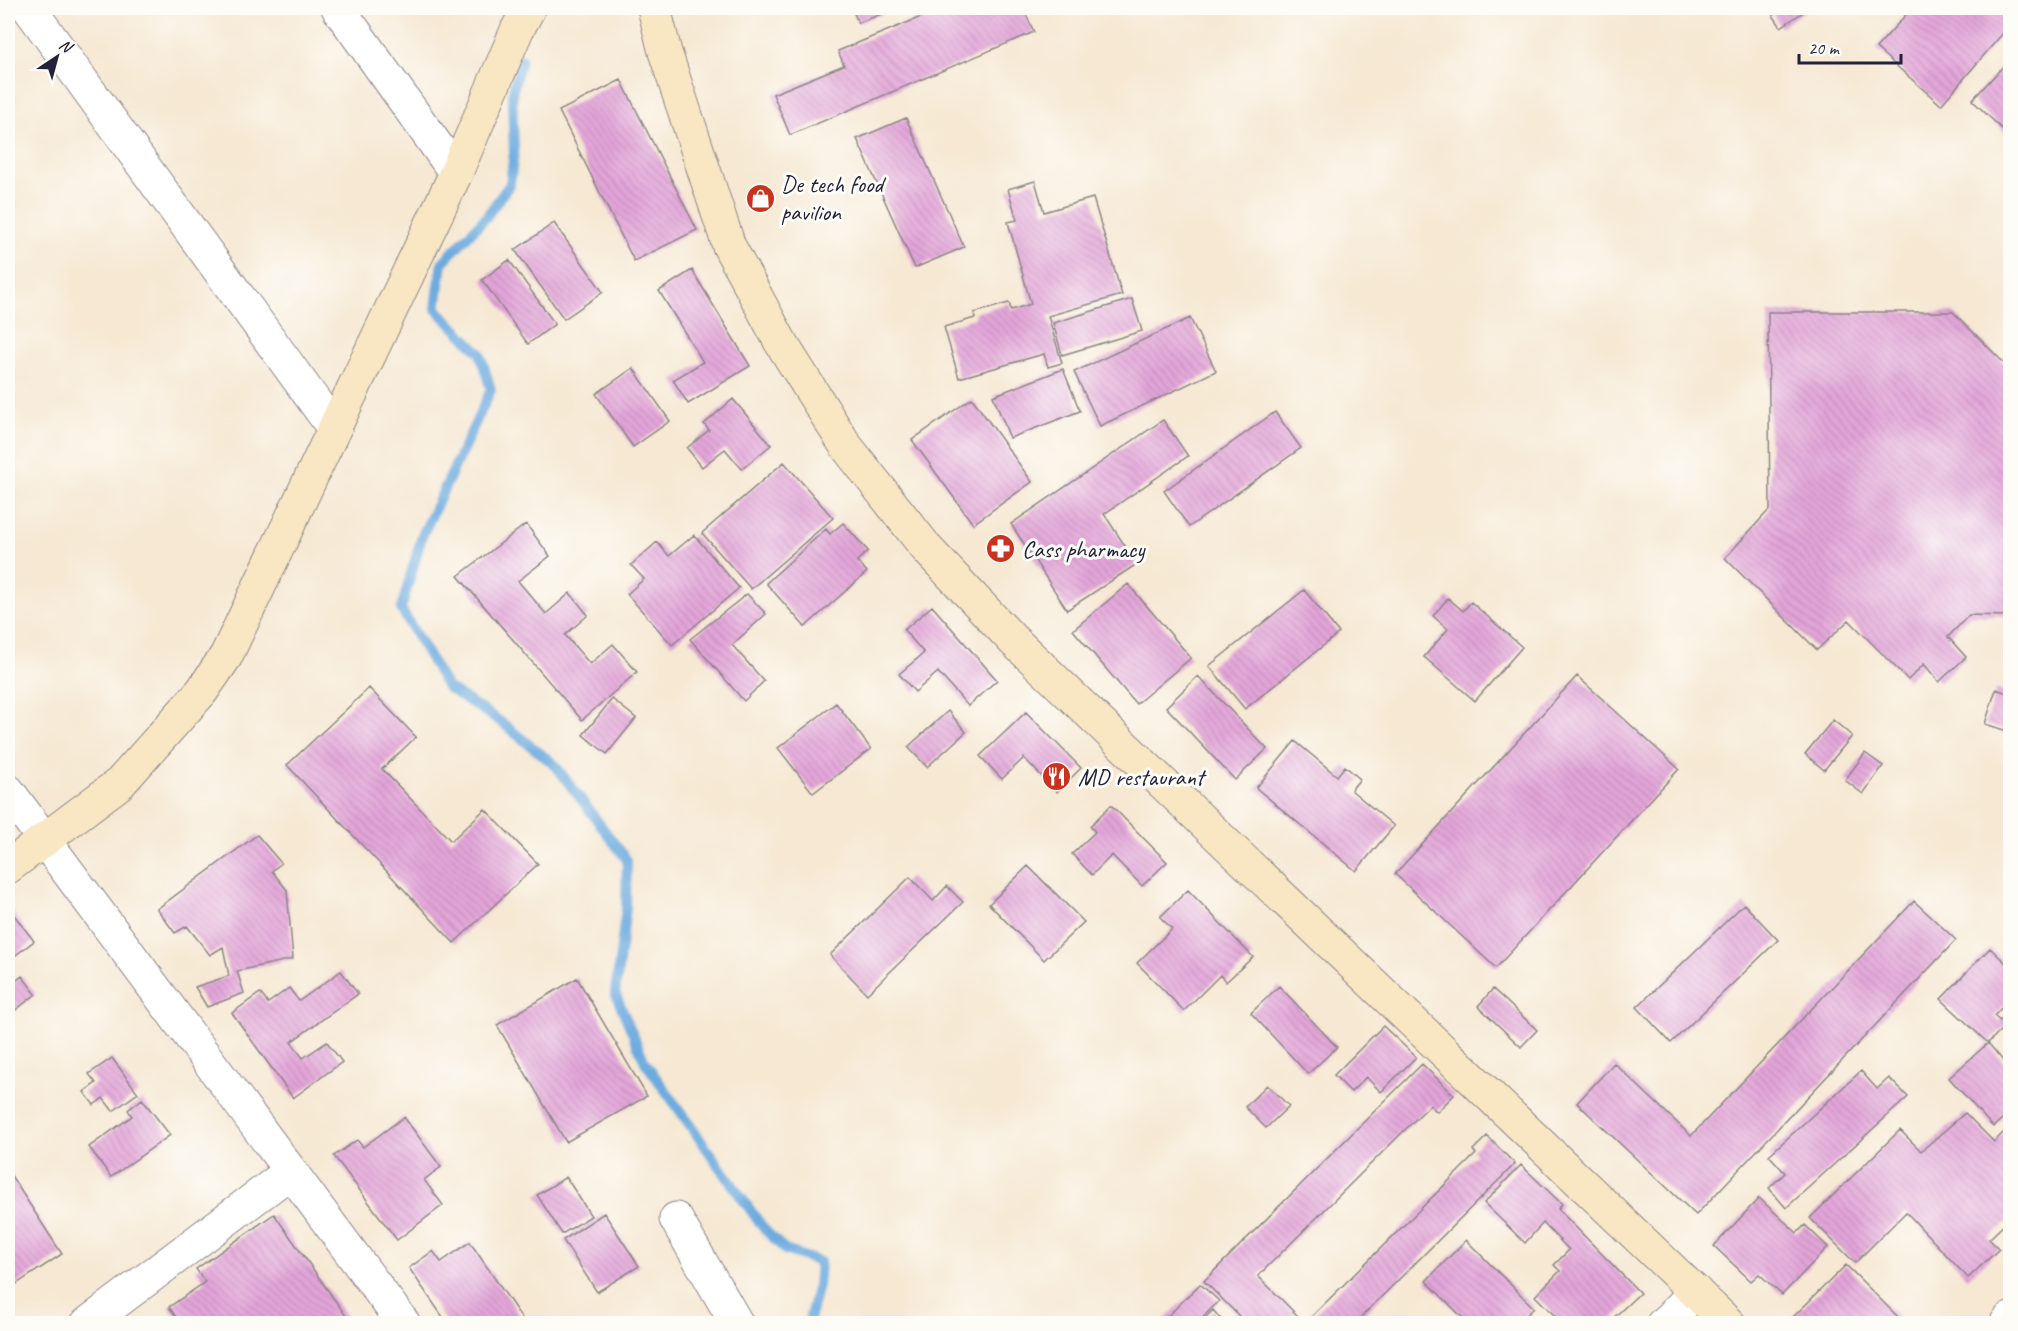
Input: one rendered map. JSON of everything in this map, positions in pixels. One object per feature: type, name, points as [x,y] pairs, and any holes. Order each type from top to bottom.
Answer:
[{"type":"street","points":[[29,8],[333,427]]},
{"type":"street","points":[[338,8],[456,173]]},
{"type":"street","points":[[654,8],[665,52],[729,246],[780,341],[846,446],[927,550],[1012,639],[1729,1323]]},
{"type":"street","points":[[8,867],[120,783],[202,691],[226,656],[333,427],[456,173],[523,19]]},
{"type":"street","points":[[8,792],[404,1323]]},
{"type":"street","points":[[87,1323],[290,1172]]},
{"type":"street","points":[[676,1219],[737,1323]]},
{"type":"street","points":[[1664,1323],[1696,1292]]},
{"type":"street","points":[[2006,1323],[2010,1318]]},
{"type":"building","points":[[852,8],[897,8],[858,23]]},
{"type":"building","points":[[943,8],[1023,8],[1034,32],[790,135],[773,94],[844,65],[838,51]]},
{"type":"building","points":[[1768,8],[1809,8],[1781,27]]},
{"type":"building","points":[[1912,8],[2010,9],[2010,25],[1941,105],[1876,48]]},
{"type":"building","points":[[2010,59],[2010,137],[1972,100]]},
{"type":"building","points":[[621,80],[697,230],[634,261],[559,111]]},
{"type":"building","points":[[906,118],[964,247],[915,268],[857,139]]},
{"type":"building","points":[[1035,181],[1044,212],[1093,198],[1122,295],[1048,316],[1062,363],[1048,367],[1044,354],[959,378],[944,327],[975,318],[974,313],[1009,303],[1011,310],[1031,304],[1008,222],[1017,220],[1008,189]]},
{"type":"building","points":[[554,223],[603,292],[564,319],[515,250]]},
{"type":"building","points":[[509,260],[555,324],[528,344],[482,280]]},
{"type":"building","points":[[692,270],[750,366],[688,404],[673,380],[703,362],[659,291]]},
{"type":"building","points":[[1132,299],[1142,331],[1062,355],[1053,323]]},
{"type":"building","points":[[1768,312],[1953,312],[2010,369],[2010,616],[1969,615],[1948,637],[1966,657],[1939,682],[1924,664],[1908,680],[1849,620],[1817,650],[1725,558],[1770,509]]},
{"type":"building","points":[[1190,318],[1216,371],[1100,426],[1074,372]]},
{"type":"building","points":[[633,368],[670,421],[633,447],[596,394]]},
{"type":"building","points":[[1063,369],[1080,411],[1010,438],[993,396]]},
{"type":"building","points":[[972,398],[1032,482],[973,524],[912,440]]},
{"type":"building","points":[[733,399],[771,445],[742,469],[725,449],[702,467],[687,448],[709,430],[704,424]]},
{"type":"building","points":[[1275,412],[1301,448],[1189,527],[1164,491]]},
{"type":"building","points":[[1163,420],[1188,456],[1104,514],[1137,564],[1067,610],[1011,524]]},
{"type":"building","points":[[784,462],[833,518],[751,589],[702,533]]},
{"type":"building","points":[[843,523],[868,551],[857,561],[867,572],[805,627],[766,583],[826,529],[830,534]]},
{"type":"building","points":[[526,524],[550,556],[518,581],[546,614],[570,593],[588,615],[565,635],[590,664],[613,644],[637,672],[582,720],[458,576]]},
{"type":"building","points":[[694,535],[739,588],[672,645],[627,594],[644,579],[631,565],[657,542],[669,556]]},
{"type":"building","points":[[1128,584],[1191,658],[1136,704],[1073,630]]},
{"type":"building","points":[[1304,590],[1339,633],[1245,709],[1209,666]]},
{"type":"building","points":[[747,594],[766,614],[732,645],[764,681],[744,701],[690,639]]},
{"type":"building","points":[[1448,598],[1463,611],[1471,602],[1522,647],[1475,701],[1424,657],[1448,629],[1433,616]]},
{"type":"building","points":[[932,606],[997,680],[968,706],[938,672],[915,692],[899,674],[924,653],[904,630]]},
{"type":"building","points":[[1198,676],[1267,749],[1235,780],[1166,707]]},
{"type":"building","points":[[1577,676],[1679,769],[1496,968],[1395,874]]},
{"type":"building","points":[[369,688],[416,737],[382,769],[451,841],[485,809],[538,864],[454,943],[287,765]]},
{"type":"building","points":[[1996,689],[2010,694],[2010,732],[1985,724]]},
{"type":"building","points":[[612,699],[636,718],[607,754],[583,735]]},
{"type":"building","points":[[836,703],[871,749],[813,793],[778,748]]},
{"type":"building","points":[[948,711],[966,732],[927,767],[908,747]]},
{"type":"building","points":[[1026,712],[1081,768],[1057,792],[1024,758],[1002,779],[980,756]]},
{"type":"building","points":[[1833,720],[1852,736],[1824,770],[1805,754]]},
{"type":"building","points":[[1295,741],[1337,776],[1345,766],[1360,779],[1351,790],[1394,826],[1356,871],[1256,788]]},
{"type":"building","points":[[1865,753],[1883,766],[1863,794],[1845,780]]},
{"type":"building","points":[[1111,805],[1167,862],[1142,886],[1112,855],[1092,875],[1072,854],[1095,832],[1090,826]]},
{"type":"building","points":[[257,835],[281,863],[272,871],[287,890],[293,959],[237,971],[244,993],[207,1007],[195,987],[229,976],[223,947],[210,955],[187,926],[175,933],[157,909]]},
{"type":"building","points":[[1028,866],[1084,922],[1044,960],[989,904]]},
{"type":"building","points":[[910,877],[933,901],[947,886],[963,902],[867,994],[830,955]]},
{"type":"building","points":[[1188,890],[1253,957],[1226,982],[1220,975],[1184,1011],[1137,963],[1172,929],[1160,917]]},
{"type":"building","points":[[1914,901],[1956,940],[1696,1215],[1577,1103],[1614,1063],[1691,1136]]},
{"type":"building","points":[[1744,904],[1778,940],[1671,1043],[1637,1007]]},
{"type":"building","points":[[8,907],[34,941],[8,961]]},
{"type":"building","points":[[1990,948],[2010,967],[2010,999],[1994,1016],[2000,1021],[2010,1010],[2010,1031],[2005,1026],[1988,1043],[1941,999]]},
{"type":"building","points":[[341,971],[358,994],[291,1042],[303,1058],[327,1042],[342,1062],[293,1098],[232,1013],[260,993],[268,1003],[289,988],[299,1001]]},
{"type":"building","points":[[22,976],[36,994],[8,1016],[8,987]]},
{"type":"building","points":[[577,978],[647,1096],[566,1142],[497,1025]]},
{"type":"building","points":[[1279,986],[1337,1047],[1308,1074],[1251,1013]]},
{"type":"building","points":[[1493,989],[1537,1030],[1521,1047],[1478,1006]]},
{"type":"building","points":[[1383,1026],[1416,1057],[1381,1092],[1366,1077],[1351,1092],[1334,1075]]},
{"type":"building","points":[[1988,1043],[2010,1069],[2010,1084],[2002,1091],[2010,1100],[2010,1112],[1993,1127],[1949,1078]]},
{"type":"building","points":[[112,1058],[138,1093],[113,1111],[103,1098],[94,1105],[84,1092],[96,1083],[89,1074]]},
{"type":"building","points":[[1422,1064],[1454,1095],[1437,1112],[1430,1105],[1258,1276],[1305,1323],[1246,1323],[1204,1281]]},
{"type":"building","points":[[1861,1071],[1877,1089],[1889,1078],[1908,1097],[1786,1208],[1769,1188],[1785,1173],[1769,1155]]},
{"type":"building","points":[[1267,1085],[1289,1106],[1266,1128],[1245,1107]]},
{"type":"building","points":[[142,1099],[170,1135],[111,1177],[89,1147],[132,1116],[128,1110]]},
{"type":"building","points":[[1965,1113],[1994,1142],[2010,1126],[2010,1219],[1989,1239],[1999,1249],[1968,1278],[1906,1212],[1855,1263],[1810,1218],[1900,1130],[1921,1151]]},
{"type":"building","points":[[404,1117],[441,1167],[424,1180],[443,1205],[397,1240],[334,1156],[357,1140],[363,1147]]},
{"type":"building","points":[[1487,1136],[1515,1164],[1355,1323],[1305,1323],[1476,1154],[1473,1150]]},
{"type":"building","points":[[1521,1165],[1562,1204],[1558,1209],[1640,1293],[1608,1323],[1562,1323],[1535,1296],[1560,1271],[1554,1265],[1569,1250],[1543,1223],[1525,1243],[1484,1203]]},
{"type":"building","points":[[8,1171],[62,1254],[15,1285],[8,1274]]},
{"type":"building","points":[[566,1177],[591,1216],[562,1234],[537,1195]]},
{"type":"building","points":[[1759,1198],[1797,1233],[1805,1225],[1828,1247],[1782,1295],[1759,1274],[1751,1281],[1714,1246]]},
{"type":"building","points":[[604,1213],[639,1266],[597,1292],[563,1240]]},
{"type":"building","points":[[274,1214],[351,1323],[180,1323],[169,1307],[205,1282],[196,1269]]},
{"type":"building","points":[[1466,1240],[1534,1308],[1518,1323],[1468,1323],[1426,1281]]},
{"type":"building","points":[[470,1242],[525,1323],[447,1323],[409,1268],[433,1251],[441,1262]]},
{"type":"building","points":[[1846,1265],[1904,1323],[1797,1323],[1792,1318]]},
{"type":"building","points":[[1200,1284],[1219,1301],[1197,1323],[1161,1323]]},
{"type":"building","points":[[1213,1310],[1226,1323],[1200,1323]]},
{"type":"waterway","points":[[521,59],[512,94],[514,153],[510,184],[486,217],[442,263],[436,309],[480,353],[491,390],[422,536],[401,609],[447,687],[501,722],[555,765],[627,860],[626,908],[615,993],[645,1062],[764,1229],[785,1250],[820,1262],[818,1285],[808,1324]]},
{"type":"place","name":"De tech food pavilion","points":[[760,198]]},
{"type":"place","name":"Cass pharmacy","points":[[1001,549]]},
{"type":"place","name":"MD restaurant","points":[[1057,777]]}]
